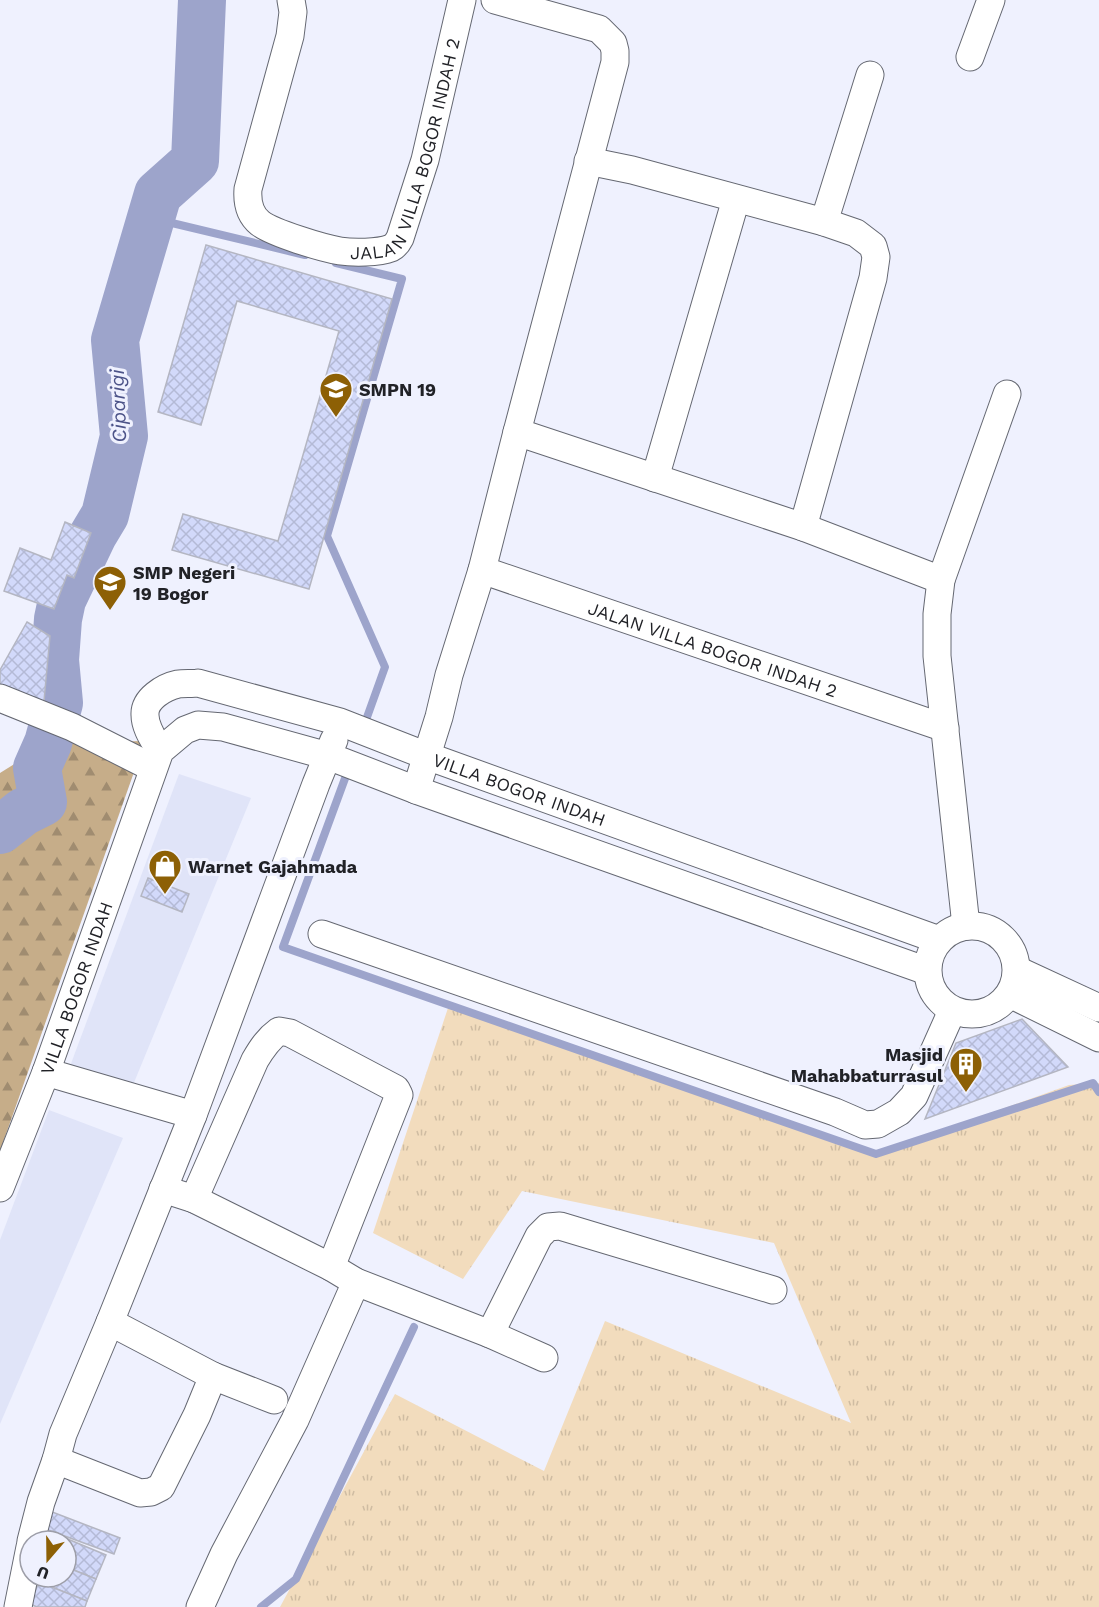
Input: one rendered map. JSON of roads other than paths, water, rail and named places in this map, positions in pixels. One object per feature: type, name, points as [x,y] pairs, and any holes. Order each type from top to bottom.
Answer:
[{"type":"street","name":"JALAN VILLA BOGOR INDAH 2","points":[[291,0],[293,12],[290,36],[248,189],[247,201],[251,212],[260,223],[284,235],[339,251],[359,252],[393,247],[400,238],[425,160],[462,0]]},
{"type":"street","points":[[416,790],[482,570],[615,62],[613,43],[599,29],[495,0]]},
{"type":"street","points":[[970,57],[991,0]]},
{"type":"street","points":[[824,222],[870,75]]},
{"type":"street","points":[[588,161],[632,170],[824,222],[856,233],[873,246],[876,257],[873,278],[803,527]]},
{"type":"street","points":[[655,478],[736,199]]},
{"type":"street","points":[[966,926],[937,656],[937,614],[941,580],[1007,394]]},
{"type":"street","points":[[517,432],[803,527],[941,580]]},
{"type":"street","name":"JALAN VILLA BOGOR INDAH 2","points":[[482,570],[945,728]]},
{"type":"street","name":"VILLA BOGOR INDAH","points":[[156,759],[146,724],[146,708],[151,699],[159,693],[178,684],[198,683],[340,722],[427,756],[939,940]]},
{"type":"street","points":[[0,698],[156,759]]},
{"type":"street","points":[[35,1529],[63,1434],[193,1115],[340,722]]},
{"type":"street","name":"VILLA BOGOR INDAH","points":[[0,1188],[46,1072],[156,759],[185,730],[198,725],[223,727],[328,756],[416,790],[927,971]]},
{"type":"street","points":[[966,926],[991,930],[1001,937],[1015,958],[1013,982],[1004,1002],[994,1009],[974,1015],[952,1011],[942,1004],[934,994],[927,971],[932,949],[939,940],[946,934],[966,926]]},
{"type":"street","points":[[322,934],[865,1125],[878,1124],[899,1112],[914,1096],[952,1011]]},
{"type":"street","points":[[1013,982],[1099,1008]]},
{"type":"street","points":[[1013,982],[1099,1038]]},
{"type":"street","points":[[194,1199],[264,1044],[279,1031],[290,1033],[396,1089],[399,1095],[331,1267]]},
{"type":"street","points":[[46,1072],[193,1115]]},
{"type":"street","points":[[163,1189],[194,1199],[331,1267],[356,1282],[490,1334],[544,1358]]},
{"type":"street","points":[[490,1334],[539,1236],[548,1227],[560,1226],[773,1290]]},
{"type":"street","points":[[200,1607],[224,1554],[295,1420],[356,1282]]},
{"type":"street","points":[[110,1322],[213,1376],[274,1400]]},
{"type":"street","points":[[56,1460],[140,1493],[156,1490],[161,1487],[213,1376]]},
{"type":"street","points":[[18,1607],[22,1589]]},
{"type":"waterway","name":"Ciparigi","points":[[0,830],[23,812],[43,802],[37,768],[48,743],[59,703],[55,660],[62,600],[105,515],[124,436],[115,340],[158,194],[195,161],[202,0]]},
{"type":"waterway","points":[[151,218],[305,255]]},
{"type":"waterway","points":[[336,263],[402,279],[327,536],[385,667],[366,720]]},
{"type":"waterway","points":[[347,773],[283,947],[876,1154],[1093,1083],[1099,1092]]},
{"type":"waterway","points":[[261,1607],[296,1579],[414,1327]]},
{"type":"place","name":"SMPN 19","points":[[336,418]]},
{"type":"place","name":"SMP Negeri 19 Bogor","points":[[110,611]]},
{"type":"place","name":"Warnet Gajahmada","points":[[165,895]]},
{"type":"place","name":"Masjid Mahabbaturrasul","points":[[966,1093]]}]
